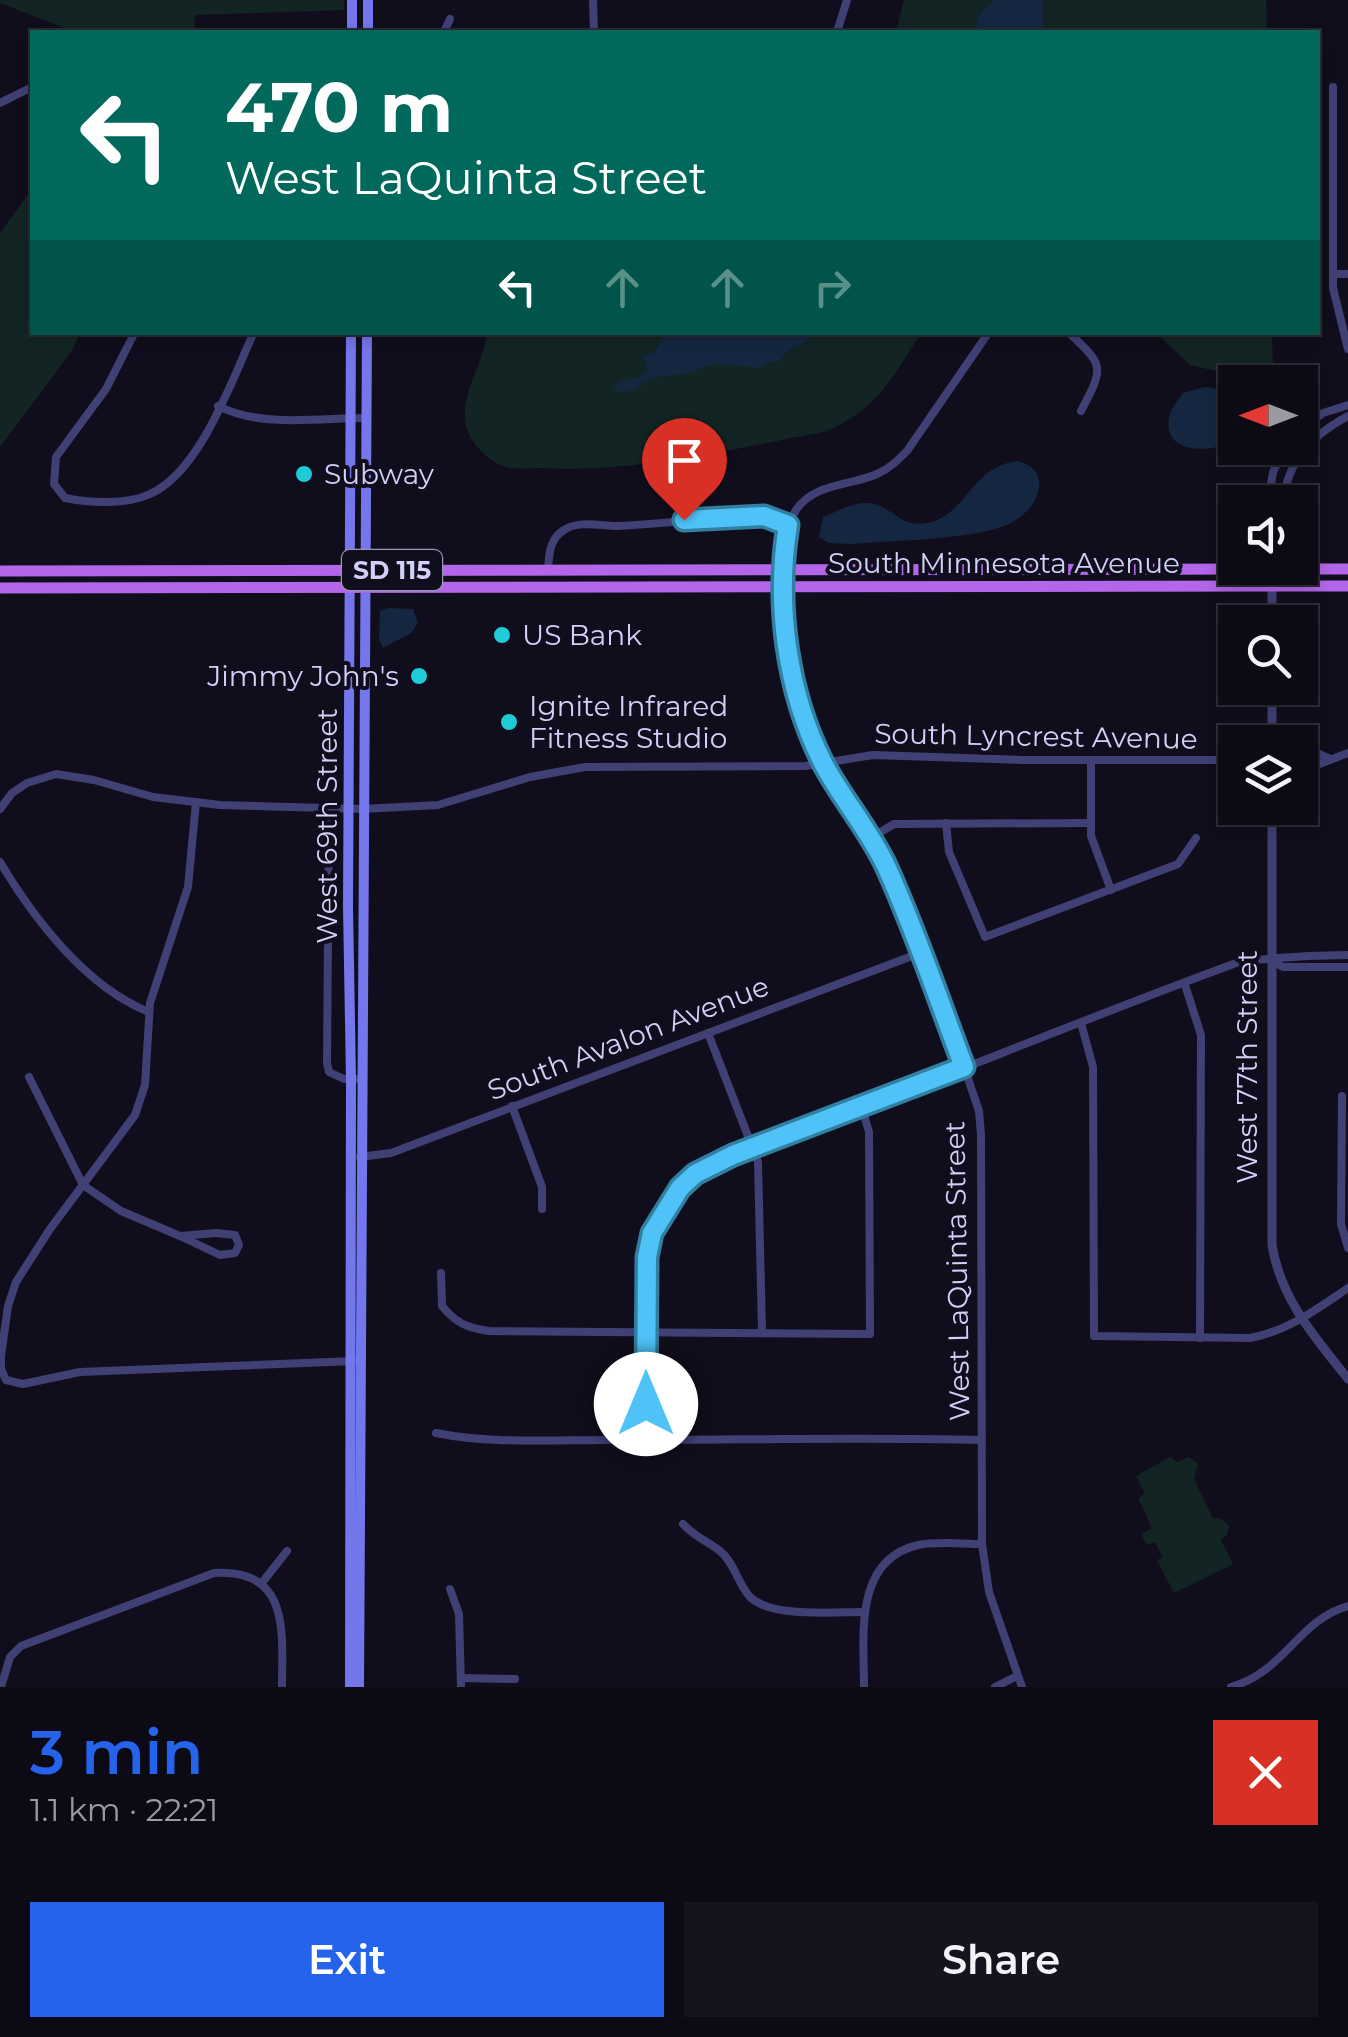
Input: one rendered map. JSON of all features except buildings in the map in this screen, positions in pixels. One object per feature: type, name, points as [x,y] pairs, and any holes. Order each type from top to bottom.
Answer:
[{"type":"main road","points":[[352,0],[352,30]]},
{"type":"main road","points":[[368,0],[368,30]]},
{"type":"main road","name":"West 69th Street","points":[[350,1687],[362,808],[358,588],[350,570],[351,335]]},
{"type":"main road","name":"West 69th Street","points":[[356,1079],[348,809],[358,588],[366,570],[367,335]]},
{"type":"main road","name":"South Minnesota Avenue","points":[[0,570],[1218,569]]},
{"type":"main road","name":"South Minnesota Avenue","points":[[1318,569],[1348,569]]},
{"type":"main road","name":"South Minnesota Avenue","points":[[0,588],[1348,586]]},
{"type":"main road","name":"West 69th Street","points":[[355,1361],[359,1687]]},
{"type":"street","points":[[593,0],[594,30]]},
{"type":"street","points":[[838,30],[847,0]]},
{"type":"street","points":[[445,30],[450,19]]},
{"type":"street","points":[[1333,87],[1333,297],[1348,349]]},
{"type":"street","points":[[0,103],[30,88]]},
{"type":"street","points":[[1333,274],[1348,274]]},
{"type":"street","points":[[133,335],[106,389],[56,457],[54,484],[60,495],[74,500],[130,500],[152,494],[172,479],[202,440],[253,335]]},
{"type":"street","points":[[548,571],[549,550],[555,537],[577,524],[613,526],[764,516],[788,525],[804,500],[830,486],[881,472],[907,451],[987,335]]},
{"type":"street","points":[[1071,335],[1094,356],[1098,367],[1097,381],[1082,411]]},
{"type":"street","points":[[1318,417],[1348,405]]},
{"type":"street","points":[[218,406],[232,414],[264,418],[366,418]]},
{"type":"street","points":[[1286,485],[1300,453],[1317,435],[1348,416]]},
{"type":"street","name":"West LaQuinta Street","points":[[788,525],[784,588],[788,653],[796,694],[824,763],[886,865],[978,1110],[982,1544],[989,1592],[1022,1687]]},
{"type":"street","points":[[1272,585],[1272,605]]},
{"type":"street","points":[[1318,753],[1330,758]]},
{"type":"street","points":[[1318,764],[1348,753]]},
{"type":"street","name":"South Lyncrest Avenue","points":[[0,809],[26,783],[56,774],[94,780],[133,794],[246,808],[348,809],[438,804],[530,777],[585,767],[746,768],[873,755],[1218,760]]},
{"type":"street","points":[[1091,760],[1091,836],[1111,890]]},
{"type":"street","points":[[196,802],[188,887],[149,1012],[141,1099],[134,1115],[16,1282],[8,1306],[0,1368],[6,1380],[23,1384],[80,1372],[355,1361]]},
{"type":"street","name":"West 69th Street","points":[[329,809],[327,1063],[329,1072],[336,1076],[356,1079]]},
{"type":"street","points":[[946,823],[949,852],[986,937],[1178,864],[1196,838]]},
{"type":"street","points":[[869,838],[894,824],[1090,823]]},
{"type":"street","name":"West 77th Street","points":[[1272,825],[1269,1222],[1282,1287],[1348,1379]]},
{"type":"street","points":[[0,862],[32,908],[78,962],[112,992],[149,1012]]},
{"type":"street","name":"South Avalon Avenue","points":[[356,1156],[391,1154],[920,953]]},
{"type":"street","points":[[646,1440],[647,1257],[652,1233],[664,1209],[695,1174],[752,1147],[1239,962],[1270,960],[1284,954],[1348,956]]},
{"type":"street","points":[[1270,960],[1283,968],[1348,967]]},
{"type":"street","points":[[1185,984],[1202,1036],[1200,1338]]},
{"type":"street","points":[[1081,1023],[1093,1067],[1094,1336],[1250,1338],[1302,1319],[1348,1288]]},
{"type":"street","points":[[708,1033],[760,1176],[762,1331]]},
{"type":"street","points":[[29,1077],[83,1184],[120,1211],[220,1255],[235,1253],[239,1245],[229,1233],[180,1236]]},
{"type":"street","points":[[1342,1096],[1341,1224],[1348,1248]]},
{"type":"street","points":[[512,1106],[542,1188],[542,1209]]},
{"type":"street","points":[[442,1273],[442,1306],[468,1328],[489,1331],[870,1334],[869,1132],[862,1108]]},
{"type":"street","points":[[436,1433],[472,1438],[822,1436],[982,1440]]},
{"type":"street","points":[[683,1524],[695,1538],[719,1550],[740,1584],[761,1606],[864,1612]]},
{"type":"street","points":[[864,1687],[864,1612],[868,1590],[892,1557],[922,1544],[982,1544]]},
{"type":"street","points":[[260,1584],[286,1551]]},
{"type":"street","points":[[1,1687],[10,1657],[21,1646],[214,1574],[238,1573],[271,1594],[282,1620],[282,1687]]},
{"type":"street","points":[[450,1588],[459,1614],[461,1682],[515,1679]]},
{"type":"street","points":[[1231,1687],[1272,1668],[1326,1612],[1348,1606]]},
{"type":"street","points":[[995,1687],[1018,1676]]},
{"type":"green space","points":[[344,0],[344,10],[195,15],[194,30],[70,30],[0,3]]},
{"type":"green space","points":[[904,0],[1266,0],[1267,30],[896,30]]},
{"type":"green space","points":[[30,192],[30,335],[79,335],[73,349],[0,447],[0,233]]},
{"type":"green space","points":[[487,335],[920,335],[881,392],[857,414],[824,432],[684,458],[578,469],[507,467],[487,456],[472,440],[465,405]]},
{"type":"green space","points":[[1158,335],[1272,335],[1273,365],[1218,365],[1216,371],[1190,365]]},
{"type":"green space","points":[[1170,1457],[1177,1462],[1189,1457],[1198,1464],[1194,1479],[1213,1518],[1222,1519],[1229,1526],[1221,1540],[1233,1564],[1174,1593],[1157,1560],[1163,1557],[1155,1542],[1147,1545],[1141,1534],[1152,1528],[1138,1498],[1145,1494],[1136,1476]]},
{"type":"water","points":[[995,0],[1043,0],[1043,30],[979,30],[976,24],[983,10]]},
{"type":"water","points":[[664,335],[814,335],[800,347],[794,345],[778,361],[758,368],[717,363],[685,374],[656,377],[633,391],[613,392],[619,381],[647,372],[644,355],[655,352]]},
{"type":"water","points":[[1205,387],[1218,389],[1218,447],[1190,448],[1172,438],[1170,414],[1183,393]]},
{"type":"water","points":[[1018,461],[1035,470],[1039,489],[1029,509],[1004,526],[951,537],[850,544],[829,543],[819,537],[823,517],[862,503],[876,504],[912,523],[932,522],[955,508],[990,471]]},
{"type":"water","points":[[413,609],[418,623],[411,633],[383,648],[379,640],[380,611]]},
{"type":"place","name":"Subway","points":[[304,474]]},
{"type":"place","name":"US Bank","points":[[502,635]]},
{"type":"place","name":"Jimmy John's","points":[[419,676]]},
{"type":"place","name":"Ignite Infrared Fitness Studio","points":[[509,722]]},
{"type":"route","points":[[646,1404],[647,1257],[652,1233],[680,1188],[714,1163],[964,1067],[886,865],[824,763],[796,694],[785,608],[784,550],[788,525],[764,516],[684,520]]}]
